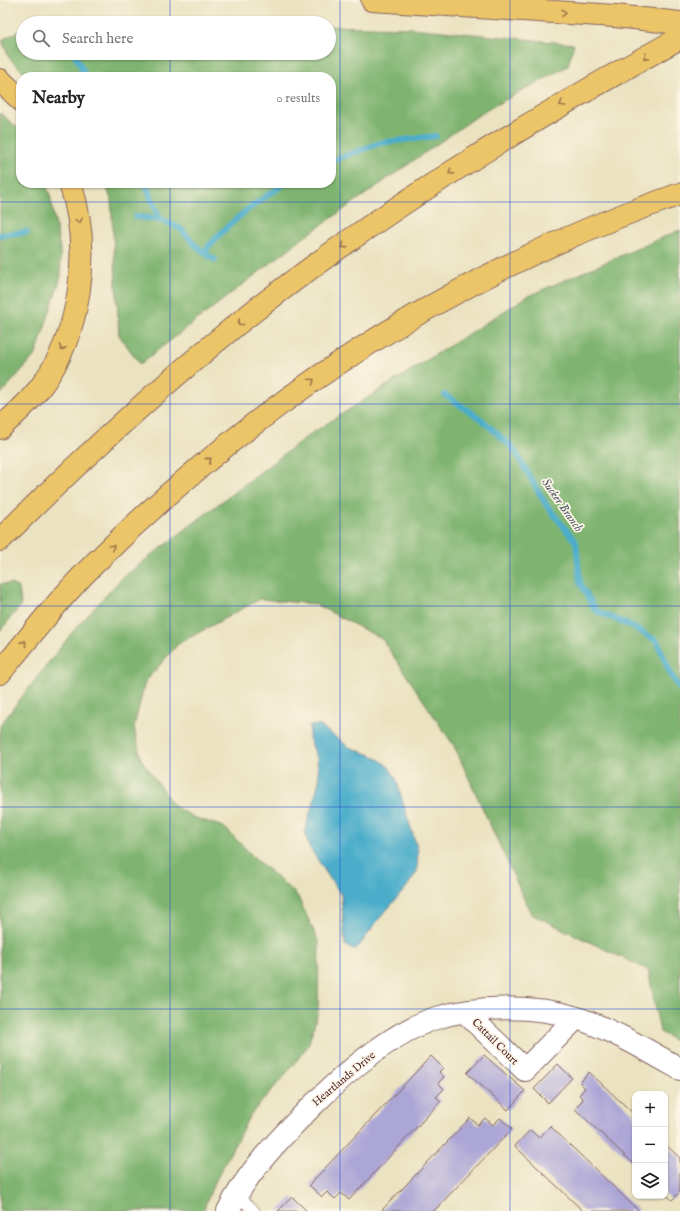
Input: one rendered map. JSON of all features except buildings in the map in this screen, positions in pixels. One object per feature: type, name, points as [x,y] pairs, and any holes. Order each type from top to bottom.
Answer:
[{"type":"highway","points":[[372,0],[615,16],[680,23]]},
{"type":"highway","points":[[0,540],[59,481],[158,392],[240,322],[409,200],[503,139],[595,84],[680,38]]},
{"type":"highway","points":[[0,80],[16,95]]},
{"type":"highway","points":[[0,428],[19,412],[40,388],[57,359],[69,331],[82,264],[81,232],[72,188]]},
{"type":"highway","points":[[0,673],[31,635],[93,565],[157,505],[231,440],[312,380],[389,330],[471,284],[555,243],[680,194]]},
{"type":"street","name":"Heartlands Drive","points":[[232,1203],[291,1128],[327,1091],[362,1061],[403,1034],[433,1019],[465,1012],[504,1008],[544,1010],[576,1018],[606,1029],[680,1069]]},
{"type":"street","name":"Cattail Court","points":[[465,1012],[524,1070],[576,1018]]},
{"type":"lane","points":[[232,1203],[254,1211]]},
{"type":"green space","points":[[336,26],[412,28],[574,44],[568,66],[483,112],[303,238],[140,364],[119,335],[111,199],[107,188],[336,188],[336,72],[24,72],[9,58],[2,40],[16,33],[16,60],[336,60]]},
{"type":"green space","points":[[0,113],[16,127],[16,188],[47,188],[50,195],[60,249],[61,277],[36,354],[0,395]]},
{"type":"green space","points":[[680,230],[680,1044],[660,1032],[648,970],[531,914],[454,746],[382,639],[315,604],[260,599],[178,644],[145,682],[134,727],[141,759],[174,806],[193,817],[224,827],[256,859],[297,895],[319,942],[318,1012],[308,1046],[250,1115],[212,1188],[203,1211],[0,1211],[0,725],[74,630],[123,577],[309,435],[528,296]]},
{"type":"green space","points":[[0,584],[11,584],[19,588],[21,605],[0,631]]},
{"type":"water","points":[[319,725],[349,747],[376,757],[389,767],[397,780],[418,851],[417,872],[406,888],[378,920],[355,950],[345,945],[341,895],[309,847],[305,831],[319,781],[317,758],[309,738],[310,726]]},
{"type":"waterway","points":[[78,60],[84,72]]},
{"type":"waterway","points":[[336,159],[380,143],[436,136]]},
{"type":"waterway","points":[[147,188],[160,219]]},
{"type":"waterway","points":[[204,252],[222,232],[242,214],[278,188]]},
{"type":"waterway","name":"Sucker Branch","points":[[136,217],[160,219],[181,229],[197,247],[215,260]]},
{"type":"waterway","name":"Sucker Branch","points":[[0,235],[27,232]]},
{"type":"waterway","name":"Sucker Branch","points":[[445,395],[481,419],[513,448],[547,506],[576,542],[580,583],[596,611],[631,626],[657,641],[671,675],[680,689]]}]
